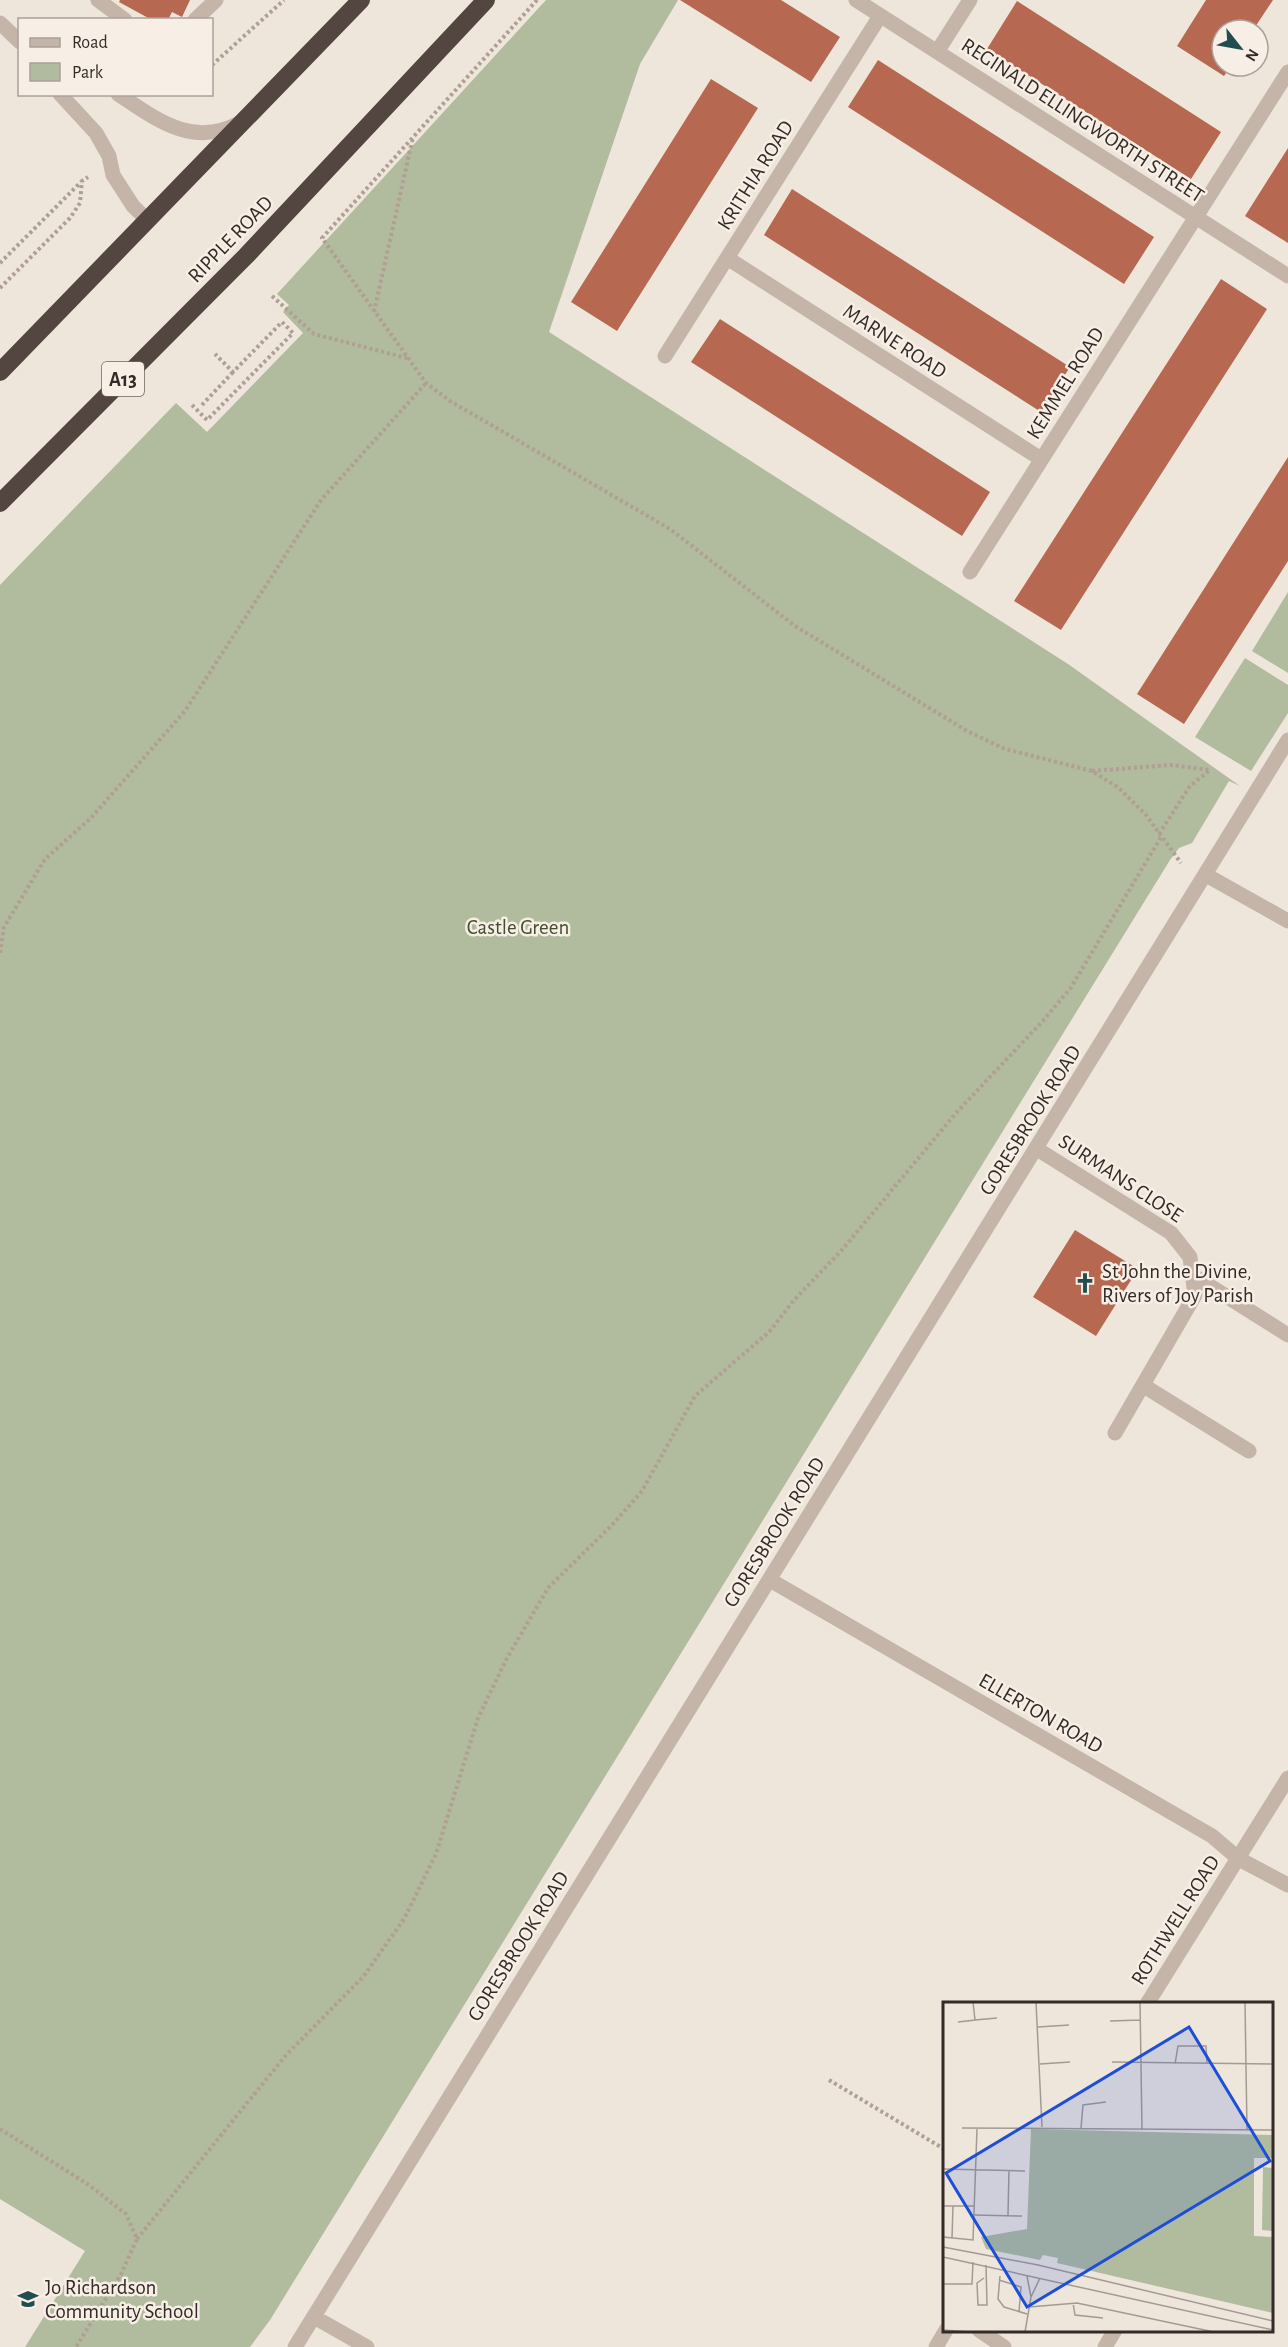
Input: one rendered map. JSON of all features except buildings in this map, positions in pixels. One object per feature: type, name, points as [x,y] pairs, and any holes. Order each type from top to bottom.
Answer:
[{"type":"highway","points":[[0,372],[361,0]]},
{"type":"highway","name":"RIPPLE ROAD","points":[[0,503],[246,255],[486,0]]},
{"type":"street","points":[[98,0],[122,18]]},
{"type":"street","points":[[197,18],[216,0]]},
{"type":"street","name":"REGINALD ELLINGWORTH STREET","points":[[856,0],[1288,276]]},
{"type":"street","points":[[937,52],[970,0]]},
{"type":"street","name":"KRITHIA ROAD","points":[[665,356],[880,16]]},
{"type":"street","points":[[0,23],[18,40]]},
{"type":"street","name":"KEMMEL ROAD","points":[[970,572],[1288,72]]},
{"type":"street","points":[[62,96],[96,132],[109,156],[112,175],[133,206],[146,219]]},
{"type":"street","points":[[122,96],[187,133],[210,134],[230,128],[248,118]]},
{"type":"street","name":"MARNE ROAD","points":[[727,258],[1041,459]]},
{"type":"street","name":"GORESBROOK ROAD","points":[[296,2347],[1288,740]]},
{"type":"street","points":[[1205,877],[1288,921]]},
{"type":"street","name":"SURMANS CLOSE","points":[[1037,1149],[1171,1233],[1190,1257],[1195,1295],[1115,1433]]},
{"type":"street","points":[[1194,1276],[1288,1335]]},
{"type":"street","points":[[1144,1386],[1249,1451]]},
{"type":"street","name":"ELLERTON ROAD","points":[[770,1580],[1212,1836],[1239,1859],[1288,1885]]},
{"type":"street","name":"ROTHWELL ROAD","points":[[1148,2002],[1288,1778]]},
{"type":"street","points":[[314,2317],[367,2347]]},
{"type":"street","points":[[936,2347],[945,2332]]},
{"type":"street","points":[[981,2332],[1004,2347]]},
{"type":"street","points":[[1105,2347],[1114,2332]]},
{"type":"path","points":[[213,64],[284,0]]},
{"type":"path","points":[[537,0],[322,238],[426,383],[450,401],[669,529],[795,626],[967,731],[1005,749],[1092,771],[1119,788],[1146,816],[1185,867],[1205,877]]},
{"type":"path","points":[[373,312],[413,137]]},
{"type":"path","points":[[0,263],[93,172]]},
{"type":"path","points":[[0,288],[70,218],[80,203],[82,181]]},
{"type":"path","points":[[27,235],[33,241]]},
{"type":"path","points":[[272,296],[314,334],[407,358]]},
{"type":"path","points":[[192,405],[207,420],[293,333],[282,322],[202,405]]},
{"type":"path","points":[[215,354],[233,372]]},
{"type":"path","points":[[0,953],[4,927],[45,859],[90,819],[185,711],[321,500],[426,383]]},
{"type":"path","points":[[76,2347],[121,2274],[137,2239],[286,2055],[363,1977],[404,1919],[436,1854],[478,1718],[507,1658],[548,1588],[613,1524],[642,1491],[695,1396],[770,1331],[794,1300],[842,1250],[956,1113],[1070,989],[1190,786],[1210,770],[1171,765],[1092,771]]},
{"type":"path","points":[[829,2080],[943,2148]]},
{"type":"path","points":[[0,2129],[89,2185],[126,2214],[137,2239]]},
{"type":"green space","name":"Castle Green","points":[[546,0],[678,0],[640,64],[549,332],[1068,664],[1240,786],[1229,781],[1192,843],[1179,848],[1170,860],[270,2320],[250,2347],[25,2347],[85,2251],[0,2199],[0,585],[176,403],[207,432],[303,333],[283,312],[289,305],[277,294]]},
{"type":"green space","points":[[1288,592],[1288,673],[1252,651]]},
{"type":"green space","points":[[1245,658],[1288,685],[1288,713],[1251,771],[1195,737]]},
{"type":"place","name":"St John the Divine, Rivers of Joy Parish","points":[[1085,1283]]},
{"type":"place","name":"Jo Richardson Community School","points":[[28,2299]]}]
